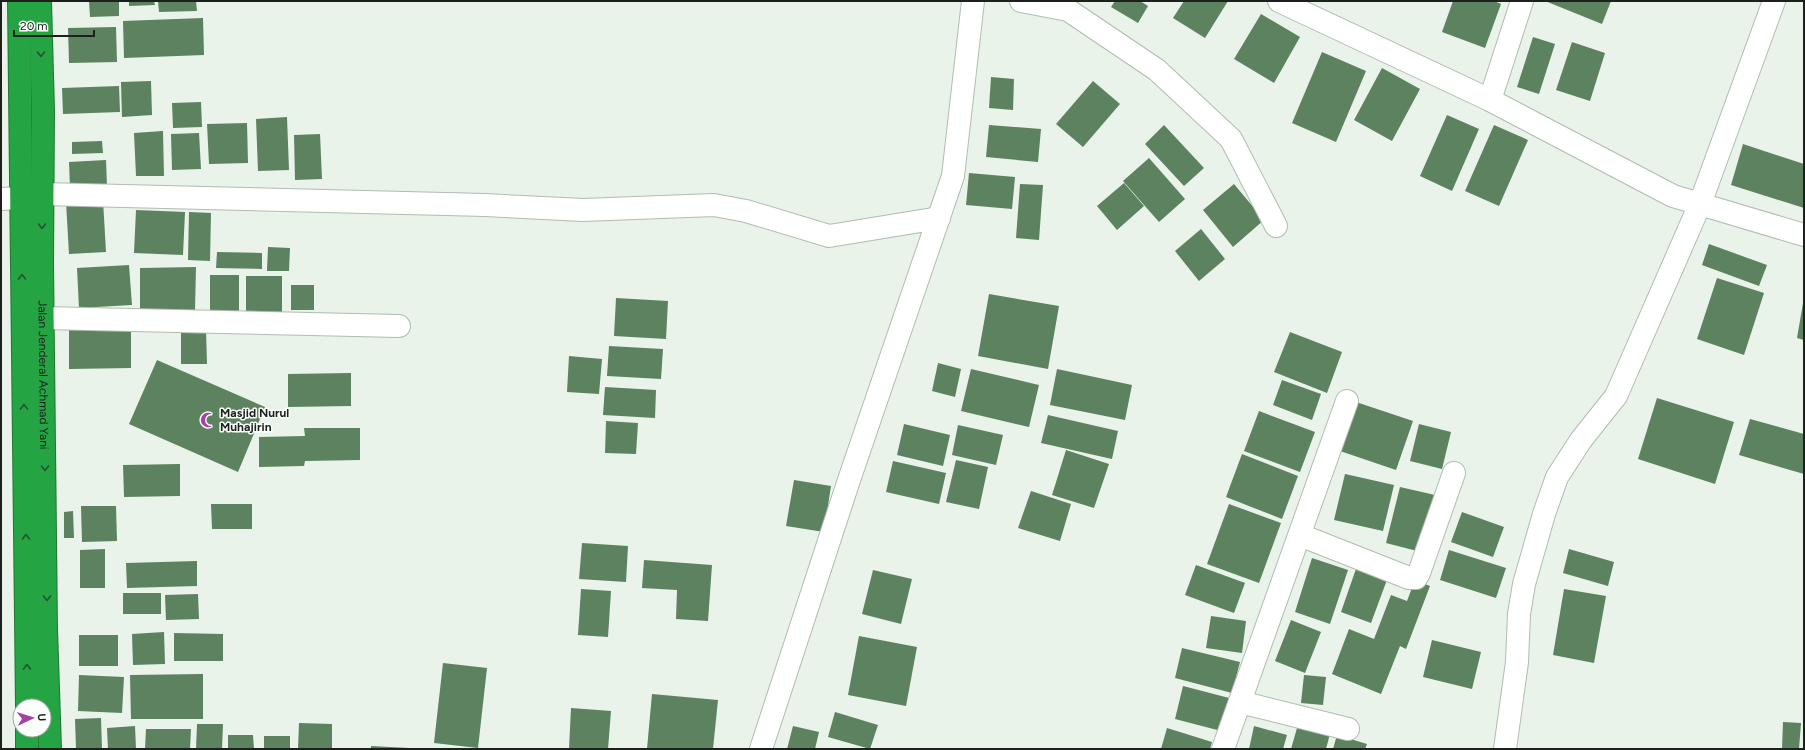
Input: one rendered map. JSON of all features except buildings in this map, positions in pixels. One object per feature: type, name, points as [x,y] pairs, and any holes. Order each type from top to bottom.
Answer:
[{"type":"highway","name":"Jalan Jenderal Achmad Yani","points":[[19,1],[21,163],[10,199],[22,283],[36,626],[50,749]]},
{"type":"highway","name":"Jalan Jenderal Achmad Yani","points":[[28,698],[36,626],[42,318],[43,111],[40,1]]},
{"type":"highway","points":[[27,738],[27,749]]},
{"type":"street","points":[[761,749],[849,480],[953,176],[974,1]]},
{"type":"street","points":[[1021,1],[1068,10],[1157,70],[1230,140],[1276,226]]},
{"type":"street","points":[[1279,1],[1490,100],[1673,196],[1804,235]]},
{"type":"street","points":[[1490,100],[1522,1]]},
{"type":"street","points":[[1505,749],[1517,662],[1519,614],[1524,584],[1544,514],[1557,476],[1581,440],[1616,396],[1700,204],[1774,1]]},
{"type":"street","points":[[42,194],[485,204],[583,210],[714,205],[746,211],[829,236],[939,218]]},
{"type":"street","points":[[42,318],[399,326]]},
{"type":"street","points":[[1223,749],[1347,401]]},
{"type":"street","points":[[1300,535],[1409,578],[1416,578],[1454,473]]},
{"type":"street","points":[[1240,702],[1348,729]]},
{"type":"place","name":"Masjid Nurul Muhajirin","points":[[208,420]]}]
